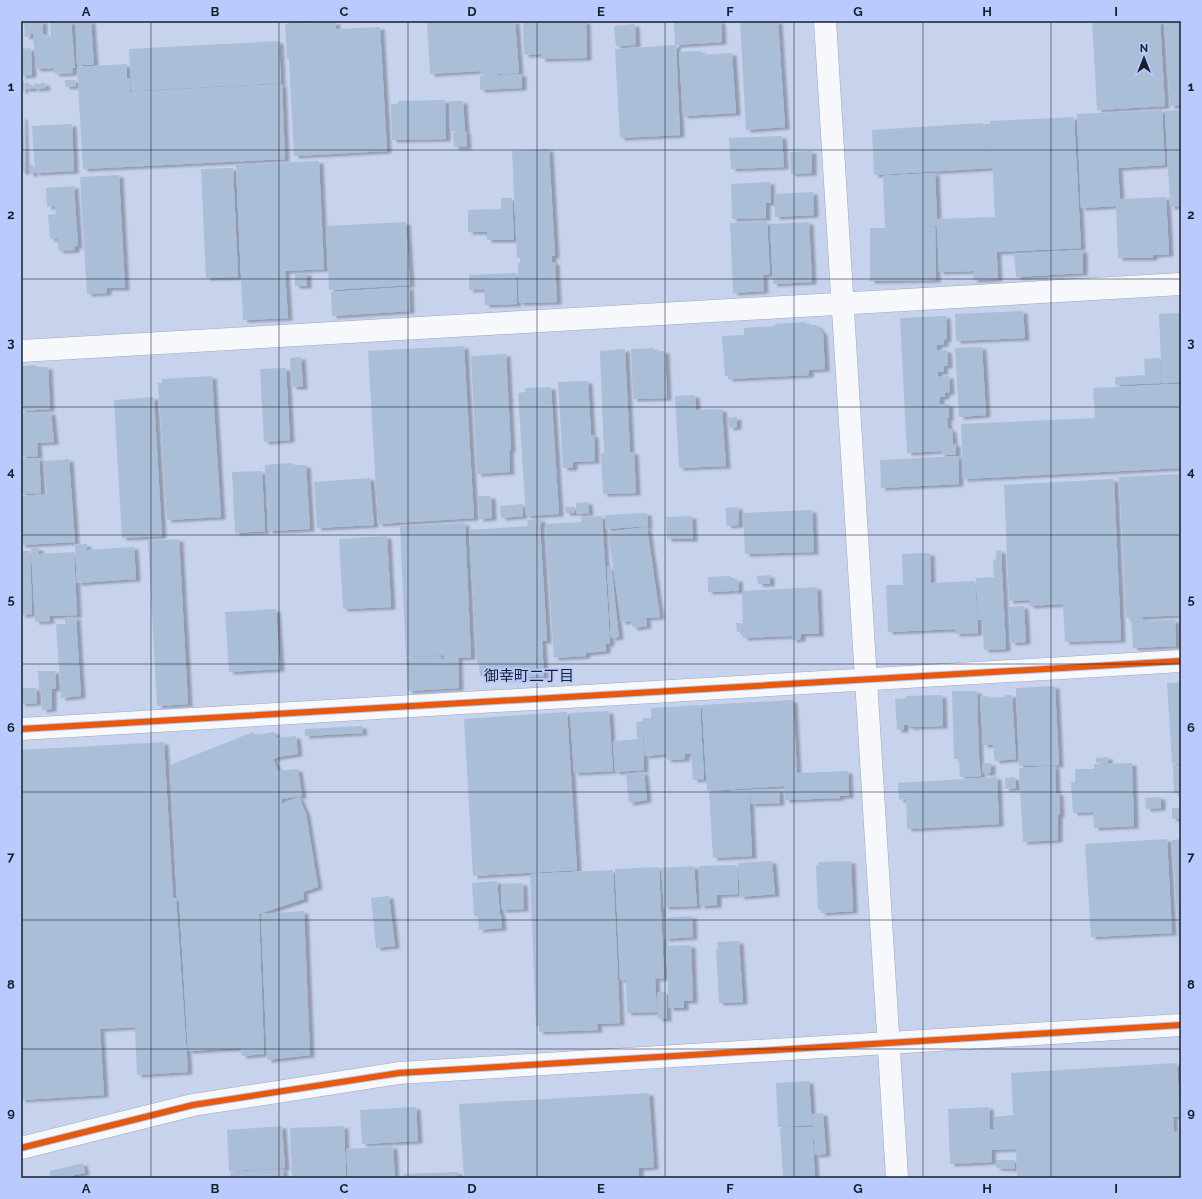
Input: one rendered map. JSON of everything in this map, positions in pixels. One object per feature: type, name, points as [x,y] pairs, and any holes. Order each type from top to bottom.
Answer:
[{"type":"street","points":[[825,21],[897,1178]]},
{"type":"street","points":[[21,351],[1181,284]]},
{"type":"street","points":[[21,728],[1181,661]]},
{"type":"street","points":[[21,1148],[193,1105],[399,1073],[1181,1024]]},
{"type":"building","points":[[30,21],[43,21],[43,34],[31,34],[31,36],[25,37],[24,23],[30,23],[31,32]]},
{"type":"building","points":[[71,21],[75,68],[72,68],[73,73],[55,74],[54,68],[36,69],[33,35],[46,34],[47,37],[51,36],[50,22]]},
{"type":"building","points":[[76,21],[91,21],[94,65],[77,65]]},
{"type":"building","points":[[287,21],[312,21],[297,24],[336,22],[336,29],[380,27],[387,151],[294,156],[289,59],[287,59],[285,24],[288,24]]},
{"type":"building","points":[[427,21],[515,21],[519,73],[480,75],[480,71],[430,74]]},
{"type":"building","points":[[523,21],[586,21],[587,58],[541,59],[541,54],[524,55]]},
{"type":"building","points":[[674,21],[721,21],[722,42],[676,45],[680,135],[620,138],[615,49],[675,45]]},
{"type":"building","points":[[740,21],[778,21],[785,127],[746,130]]},
{"type":"building","points":[[1092,21],[1160,21],[1165,106],[1097,110]]},
{"type":"building","points":[[1164,21],[1181,21],[1181,105],[1170,106]]},
{"type":"building","points":[[635,24],[636,45],[616,46],[614,26]]},
{"type":"building","points":[[279,41],[281,83],[131,91],[129,49]]},
{"type":"building","points":[[31,48],[32,75],[21,76],[21,49]]},
{"type":"building","points":[[701,51],[701,55],[732,53],[736,113],[683,116],[679,52]]},
{"type":"building","points":[[127,64],[127,78],[129,78],[130,92],[282,84],[285,159],[83,169],[77,67]]},
{"type":"building","points":[[522,74],[522,88],[480,90],[480,76]]},
{"type":"building","points":[[65,80],[75,80],[76,86],[65,87]]},
{"type":"building","points":[[21,81],[24,81],[24,91],[21,91]]},
{"type":"building","points":[[45,83],[46,88],[35,89],[34,84]]},
{"type":"building","points":[[25,85],[33,85],[33,89],[25,89]]},
{"type":"building","points":[[445,100],[446,139],[392,140],[391,104],[398,104],[398,101]]},
{"type":"building","points":[[450,101],[463,101],[465,131],[451,131]]},
{"type":"building","points":[[1162,110],[1165,165],[1118,168],[1120,199],[1166,197],[1169,254],[1153,255],[1153,258],[1118,258],[1116,206],[1081,208],[1077,114]]},
{"type":"building","points":[[1181,110],[1181,206],[1170,207],[1165,111]]},
{"type":"building","points":[[21,117],[23,117],[25,172],[21,172]]},
{"type":"building","points":[[1074,117],[1081,248],[997,252],[996,238],[998,279],[973,280],[973,271],[939,272],[937,226],[894,228],[935,227],[936,280],[870,281],[870,228],[885,228],[883,176],[935,173],[937,219],[995,217],[990,121]]},
{"type":"building","points":[[982,123],[990,124],[992,168],[874,175],[872,130]]},
{"type":"building","points":[[72,124],[74,171],[35,173],[32,126]]},
{"type":"building","points":[[466,131],[467,147],[454,147],[453,132]]},
{"type":"building","points":[[782,136],[784,167],[731,169],[729,138]]},
{"type":"building","points":[[549,149],[555,256],[552,256],[552,262],[555,262],[557,302],[519,303],[518,263],[520,263],[520,258],[517,258],[512,151]]},
{"type":"building","points":[[812,151],[812,173],[791,174],[790,152]]},
{"type":"building","points":[[319,161],[324,269],[285,271],[288,318],[243,320],[236,165]]},
{"type":"building","points":[[29,165],[33,165],[33,174],[29,174]]},
{"type":"building","points":[[233,168],[238,277],[206,278],[201,169]]},
{"type":"building","points":[[119,175],[125,288],[107,288],[107,293],[87,294],[80,177]]},
{"type":"building","points":[[770,182],[771,203],[766,203],[766,218],[732,219],[731,184]]},
{"type":"building","points":[[74,186],[78,246],[75,246],[75,250],[59,251],[57,238],[50,239],[48,215],[56,214],[55,206],[47,207],[46,188]]},
{"type":"building","points":[[813,192],[814,215],[775,217],[774,194]]},
{"type":"building","points":[[501,198],[512,198],[514,240],[487,240],[487,232],[468,232],[468,210],[501,209]]},
{"type":"building","points":[[406,222],[410,285],[329,290],[326,226]]},
{"type":"building","points":[[767,222],[770,274],[763,275],[764,291],[733,293],[730,223]]},
{"type":"building","points":[[809,222],[812,282],[773,284],[770,224]]},
{"type":"building","points":[[1083,250],[1083,273],[1016,277],[1014,254]]},
{"type":"building","points":[[307,273],[307,286],[295,286],[295,274]]},
{"type":"building","points":[[516,273],[517,304],[485,305],[484,289],[469,290],[469,275]]},
{"type":"building","points":[[409,287],[410,311],[332,316],[331,292]]},
{"type":"building","points":[[1023,311],[1025,338],[956,341],[955,314]]},
{"type":"building","points":[[1181,313],[1181,382],[1162,383],[1159,314]]},
{"type":"building","points":[[946,316],[947,339],[944,340],[944,344],[937,345],[937,350],[947,350],[948,366],[943,366],[944,372],[938,372],[938,377],[949,376],[950,392],[945,393],[945,397],[940,397],[940,404],[949,404],[949,418],[947,418],[948,428],[952,430],[953,444],[956,444],[956,455],[941,455],[941,451],[907,453],[900,318]]},
{"type":"building","points":[[806,322],[806,325],[816,325],[823,333],[825,369],[809,370],[809,375],[728,379],[728,376],[725,376],[722,336],[744,335],[744,328]]},
{"type":"building","points":[[464,346],[474,518],[378,524],[368,351]]},
{"type":"building","points":[[982,347],[986,415],[959,417],[955,348]]},
{"type":"building","points":[[654,348],[654,351],[665,351],[667,398],[633,399],[631,349]]},
{"type":"building","points":[[625,349],[630,452],[634,452],[636,493],[603,494],[601,453],[604,453],[600,351]]},
{"type":"building","points":[[506,354],[511,450],[509,450],[510,472],[477,474],[471,356]]},
{"type":"building","points":[[301,357],[303,387],[292,387],[290,358]]},
{"type":"building","points":[[1160,358],[1161,383],[1115,385],[1115,377],[1145,375],[1144,359]]},
{"type":"building","points":[[35,365],[35,367],[48,367],[50,409],[21,411],[21,366]]},
{"type":"building","points":[[286,368],[290,440],[264,442],[260,369]]},
{"type":"building","points":[[212,376],[221,517],[167,520],[158,383],[162,383],[162,379]]},
{"type":"building","points":[[588,381],[591,435],[594,435],[595,461],[573,462],[573,468],[563,468],[558,382]]},
{"type":"building","points":[[1181,384],[1181,468],[963,479],[961,424],[1095,418],[1093,388]]},
{"type":"building","points":[[551,387],[559,514],[526,516],[518,393],[525,392],[525,388]]},
{"type":"building","points":[[695,395],[696,410],[722,409],[726,466],[679,468],[675,396]]},
{"type":"building","points":[[154,397],[162,536],[122,538],[114,400]]},
{"type":"building","points":[[51,412],[54,442],[37,443],[38,456],[21,457],[21,413]]},
{"type":"building","points":[[737,417],[737,427],[729,428],[728,418]]},
{"type":"building","points":[[958,456],[959,484],[881,488],[880,460]]},
{"type":"building","points":[[39,458],[41,493],[21,494],[21,459]]},
{"type":"building","points":[[69,459],[75,542],[21,545],[21,496],[47,494],[44,461]]},
{"type":"building","points":[[292,463],[293,465],[306,465],[310,529],[268,531],[265,465]]},
{"type":"building","points":[[262,471],[265,531],[235,533],[232,472]]},
{"type":"building","points":[[1181,474],[1181,615],[1126,618],[1119,477]]},
{"type":"building","points":[[370,478],[374,525],[317,528],[314,482]]},
{"type":"building","points":[[1114,479],[1121,640],[1065,642],[1063,604],[1029,606],[1029,600],[1009,601],[1004,485]]},
{"type":"building","points":[[478,496],[491,496],[492,518],[479,519]]},
{"type":"building","points":[[588,502],[589,513],[576,514],[576,503]]},
{"type":"building","points":[[523,504],[523,516],[501,518],[500,506]]},
{"type":"building","points":[[565,507],[575,507],[575,513],[566,513]]},
{"type":"building","points":[[738,507],[739,525],[727,526],[725,508]]},
{"type":"building","points":[[812,510],[814,552],[745,554],[743,513]]},
{"type":"building","points":[[647,513],[648,526],[606,529],[605,515]]},
{"type":"building","points":[[602,516],[610,644],[606,644],[606,651],[586,653],[586,656],[554,658],[545,524],[581,522],[581,517]]},
{"type":"building","points":[[692,516],[693,539],[667,539],[666,517]]},
{"type":"building","points":[[541,519],[540,525],[547,641],[542,641],[544,676],[503,679],[502,674],[480,676],[479,664],[477,664],[469,530],[528,526],[527,520]]},
{"type":"building","points":[[465,523],[471,657],[458,658],[459,688],[408,691],[406,658],[441,656],[441,659],[444,659],[444,655],[406,657],[400,526]]},
{"type":"building","points":[[647,527],[660,617],[646,618],[647,626],[633,628],[631,621],[621,622],[608,532]]},
{"type":"building","points":[[387,536],[391,607],[343,609],[339,539]]},
{"type":"building","points":[[179,539],[188,704],[157,706],[148,541]]},
{"type":"building","points":[[87,544],[87,550],[134,547],[136,579],[77,583],[75,545]]},
{"type":"building","points":[[31,548],[39,548],[39,554],[74,552],[77,615],[49,616],[50,621],[35,622]]},
{"type":"building","points":[[1001,550],[1006,649],[984,650],[982,620],[978,620],[976,578],[994,577],[993,560],[996,559],[996,551]]},
{"type":"building","points":[[21,551],[30,551],[32,614],[21,615]]},
{"type":"building","points":[[930,553],[931,583],[975,581],[978,633],[955,634],[955,629],[888,632],[886,585],[903,585],[902,554]]},
{"type":"building","points":[[611,566],[619,637],[611,638],[607,567]]},
{"type":"building","points":[[770,575],[770,584],[758,584],[757,576]]},
{"type":"building","points":[[730,576],[730,580],[738,579],[739,591],[732,591],[731,581],[731,591],[708,592],[708,577]]},
{"type":"building","points":[[817,587],[819,634],[801,634],[801,639],[792,640],[792,636],[743,638],[742,591]]},
{"type":"building","points":[[1024,606],[1026,642],[1011,643],[1009,607]]},
{"type":"building","points":[[276,609],[280,669],[229,672],[225,612]]},
{"type":"building","points":[[76,617],[81,696],[61,698],[56,624],[65,624],[65,618]]},
{"type":"building","points":[[1143,618],[1143,621],[1175,620],[1176,646],[1133,648],[1131,619]]},
{"type":"building","points":[[736,623],[742,623],[742,632],[737,632]]},
{"type":"building","points":[[38,671],[55,671],[56,689],[52,689],[52,709],[42,710]]},
{"type":"building","points":[[1181,682],[1181,764],[1172,764],[1167,683]]},
{"type":"building","points":[[1055,686],[1059,765],[1019,766],[1016,688]]},
{"type":"building","points":[[21,688],[36,688],[37,703],[21,704]]},
{"type":"building","points":[[952,691],[977,691],[981,776],[960,777],[959,759],[954,759]]},
{"type":"building","points":[[942,695],[943,726],[908,727],[908,725],[904,725],[904,730],[897,730],[895,699],[906,698],[906,696]]},
{"type":"building","points":[[1005,695],[1012,695],[1016,759],[995,761],[993,745],[983,745],[980,697],[1005,697]]},
{"type":"building","points":[[793,700],[797,773],[848,771],[849,796],[840,796],[840,798],[785,800],[784,786],[707,791],[702,705]]},
{"type":"building","points":[[700,705],[704,779],[693,780],[691,754],[685,754],[685,759],[667,760],[666,754],[645,756],[644,738],[644,770],[615,772],[613,741],[637,739],[636,722],[643,721],[643,718],[651,718],[651,708]]},
{"type":"building","points":[[609,711],[613,771],[574,773],[570,713]]},
{"type":"building","points":[[567,712],[577,870],[473,876],[464,719]]},
{"type":"building","points":[[362,726],[363,733],[305,736],[305,729]]},
{"type":"building","points":[[253,732],[255,735],[275,732],[276,738],[296,736],[298,754],[273,759],[278,771],[298,769],[302,796],[281,799],[282,804],[299,797],[306,814],[318,887],[303,892],[304,899],[259,914],[264,1054],[242,1056],[241,1048],[188,1051],[179,897],[177,897],[170,765]]},
{"type":"building","points":[[164,742],[173,898],[176,898],[188,1072],[137,1075],[135,1027],[100,1029],[104,1095],[21,1100],[21,750]]},
{"type":"building","points":[[1108,757],[1108,763],[1096,763],[1096,758]]},
{"type":"building","points":[[991,763],[991,773],[983,773],[982,764]]},
{"type":"building","points":[[1132,763],[1134,826],[1094,828],[1093,812],[1073,813],[1071,782],[1075,782],[1075,769],[1094,769],[1094,764]]},
{"type":"building","points":[[1173,765],[1181,765],[1181,800],[1179,800],[1179,793],[1174,793]]},
{"type":"building","points":[[1055,766],[1056,793],[1059,793],[1060,815],[1058,815],[1058,840],[1023,842],[1019,768]]},
{"type":"building","points":[[644,772],[647,800],[629,803],[626,774]]},
{"type":"building","points":[[997,777],[999,824],[907,829],[906,799],[899,800],[898,783]]},
{"type":"building","points":[[1015,777],[1016,788],[1005,789],[1005,778]]},
{"type":"building","points":[[779,789],[780,803],[751,804],[750,790]]},
{"type":"building","points":[[749,790],[752,856],[713,858],[709,792]]},
{"type":"building","points":[[1161,797],[1161,808],[1146,809],[1145,798]]},
{"type":"building","points":[[1172,808],[1181,808],[1181,819],[1172,819]]},
{"type":"building","points":[[1167,839],[1172,933],[1091,937],[1085,844]]},
{"type":"building","points":[[1181,839],[1181,958],[1180,958],[1172,840]]},
{"type":"building","points":[[772,861],[775,894],[740,897],[738,863]]},
{"type":"building","points":[[851,861],[853,911],[821,913],[821,910],[818,910],[816,865],[819,865],[818,862]]},
{"type":"building","points":[[737,865],[738,894],[717,895],[717,905],[700,906],[699,866]]},
{"type":"building","points":[[694,866],[697,906],[664,907],[661,868]]},
{"type":"building","points":[[659,867],[664,978],[647,979],[655,979],[657,1012],[627,1013],[626,980],[620,980],[615,869]]},
{"type":"building","points":[[613,870],[620,1023],[597,1024],[598,1030],[539,1032],[539,1026],[536,1026],[530,874]]},
{"type":"building","points":[[497,881],[502,928],[479,930],[478,916],[474,916],[472,883]]},
{"type":"building","points":[[523,883],[524,909],[502,910],[501,884]]},
{"type":"building","points":[[389,896],[395,946],[376,948],[371,898]]},
{"type":"building","points":[[304,911],[310,1055],[267,1060],[261,914]]},
{"type":"building","points":[[692,916],[693,937],[665,939],[664,918]]},
{"type":"building","points":[[739,941],[743,1002],[719,1003],[716,949],[718,949],[717,942]]},
{"type":"building","points":[[691,945],[693,1001],[684,1001],[684,1008],[669,1008],[666,946]]},
{"type":"building","points":[[657,992],[666,992],[667,1019],[658,1019]]},
{"type":"building","points":[[1177,1063],[1180,1116],[1173,1117],[1174,1132],[1181,1131],[1181,1178],[1017,1178],[1016,1149],[991,1150],[992,1162],[950,1164],[948,1109],[989,1107],[990,1129],[995,1129],[994,1117],[1013,1115],[1011,1073]]},
{"type":"building","points":[[809,1081],[812,1125],[778,1127],[776,1083]]},
{"type":"building","points":[[649,1093],[654,1167],[639,1168],[639,1178],[464,1178],[459,1104]]},
{"type":"building","points":[[416,1107],[418,1141],[362,1144],[360,1110]]},
{"type":"building","points":[[823,1113],[826,1154],[815,1155],[812,1114]]},
{"type":"building","points":[[282,1126],[285,1168],[229,1171],[227,1130]]},
{"type":"building","points":[[344,1126],[346,1178],[292,1178],[290,1128]]},
{"type":"building","points":[[812,1127],[815,1178],[783,1178],[780,1128]]},
{"type":"building","points":[[393,1146],[395,1178],[348,1178],[346,1149]]},
{"type":"building","points":[[996,1160],[1015,1160],[1015,1169],[996,1168]]},
{"type":"building","points":[[83,1163],[85,1173],[74,1175],[74,1178],[31,1178],[50,1176],[50,1171]]},
{"type":"building","points":[[283,1169],[284,1178],[231,1178],[230,1172]]},
{"type":"building","points":[[458,1172],[458,1178],[404,1178],[403,1174]]},
{"type":"cycle path","points":[[21,729],[1181,661]]},
{"type":"cycle path","points":[[21,1148],[193,1105],[399,1073],[1181,1025]]},
{"type":"district","name":"御幸町二丁目","points":[[529,676]]}]
